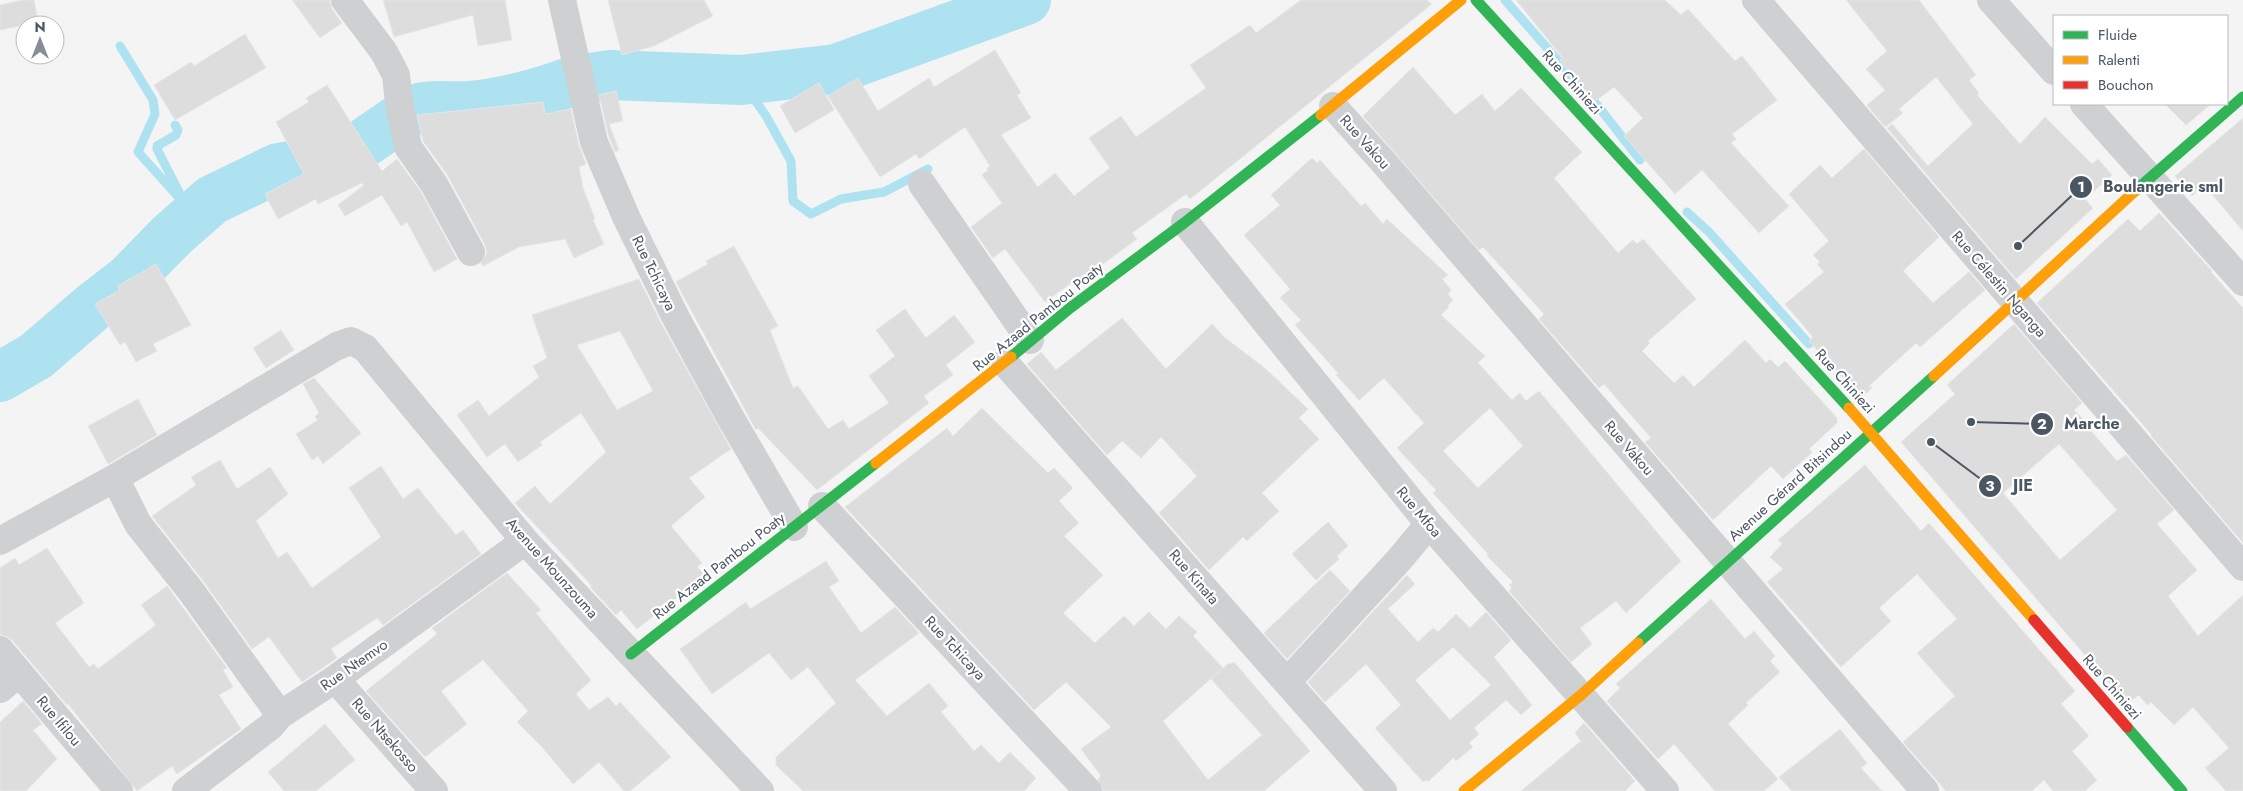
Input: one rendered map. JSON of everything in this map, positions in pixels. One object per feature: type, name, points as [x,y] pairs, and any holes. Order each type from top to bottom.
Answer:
[{"type":"street","points":[[345,0],[384,52],[396,75],[399,103],[408,147],[434,184],[471,252]]},
{"type":"street","name":"Rue Tchicaya","points":[[562,0],[594,142],[624,210],[676,318],[794,527]]},
{"type":"street","name":"Rue Azaad Pambou Poaty","points":[[631,654],[1005,363],[1030,340],[1333,106],[1461,0]]},
{"type":"street","name":"Rue Chiniezi","points":[[1476,0],[1872,432],[2182,791]]},
{"type":"street","name":"Rue Célestin Nganga","points":[[1756,0],[2243,567]]},
{"type":"street","points":[[1991,0],[2053,70]]},
{"type":"street","name":"Avenue Gérard Bitsindou","points":[[1464,791],[1581,695],[2150,177],[2243,97]]},
{"type":"street","points":[[2085,105],[2243,282]]},
{"type":"street","name":"Rue Vakou","points":[[1333,106],[1386,165],[1925,791]]},
{"type":"street","points":[[922,184],[1030,340]]},
{"type":"street","name":"Rue Mfoa","points":[[1185,222],[1428,524],[1666,791]]},
{"type":"street","name":"Avenue Mounzouma","points":[[115,478],[336,346],[351,341],[365,348],[525,541],[760,791]]},
{"type":"street","name":"Rue Kinata","points":[[1005,363],[1383,791]]},
{"type":"street","points":[[0,541],[115,478],[138,524],[191,591],[280,715]]},
{"type":"street","name":"Rue Tchicaya","points":[[822,506],[1088,791]]},
{"type":"street","points":[[1287,682],[1399,560],[1428,524]]},
{"type":"street","name":"Rue Ntemvo","points":[[186,791],[264,731],[280,715],[335,679],[525,541]]},
{"type":"street","name":"Rue Ifilou","points":[[0,650],[9,681],[119,791]]},
{"type":"street","name":"Rue Ntsekosso","points":[[335,679],[434,791]]},
{"type":"building","points":[[23,0],[34,0],[37,15],[15,15],[15,27],[0,30],[0,5]]},
{"type":"building","points":[[292,0],[330,0],[332,9],[342,23],[320,38]]},
{"type":"building","points":[[383,0],[505,0],[512,40],[478,46],[473,15],[394,37]]},
{"type":"building","points":[[608,0],[704,0],[713,16],[654,46],[622,55]]},
{"type":"building","points":[[1301,0],[1427,0],[1432,4],[1190,199],[1186,194],[1132,233],[1137,239],[1073,286],[1071,283],[1045,302],[1005,249],[993,258],[971,227],[1002,203],[982,175],[990,166],[965,127],[919,159],[916,154],[880,177],[828,96],[858,78],[878,111],[929,78],[934,87],[995,50],[1021,93],[1017,95],[1031,118],[1001,135],[1038,187],[1055,173],[1074,196],[1110,168],[1089,138],[1121,116],[1136,137],[1206,88],[1190,65],[1250,25],[1256,33]]},
{"type":"building","points":[[1516,0],[1665,0],[1681,15],[1688,9],[1735,61],[1742,56],[1777,100],[1732,134],[1736,139],[1731,143],[1789,206],[1759,233],[1702,170],[1675,194],[1624,136],[1643,118],[1614,87],[1594,102],[1560,60],[1563,58]]},
{"type":"building","points":[[1846,0],[1919,0],[1976,75],[1969,80],[1979,93],[1977,95],[2020,144],[2045,117],[2092,164],[2098,159],[2112,175],[2085,199],[2093,208],[2016,279],[1887,128],[1892,124],[1928,166],[1973,124],[1936,77],[1899,109],[1903,113],[1885,127],[1867,105],[1885,90],[1866,69],[1887,51]]},
{"type":"building","points":[[245,34],[266,68],[175,120],[154,85],[191,62],[194,66]]},
{"type":"building","points":[[1413,67],[1455,115],[1482,94],[1495,111],[1521,88],[1582,152],[1554,178],[1618,253],[1633,240],[1637,244],[1643,239],[1696,299],[1648,341],[1650,343],[1642,351],[1674,383],[1683,375],[1694,387],[1745,340],[1766,363],[1770,359],[1778,367],[1785,361],[1838,419],[1836,420],[1838,422],[1809,449],[1812,452],[1783,479],[1771,466],[1713,520],[1645,442],[1651,438],[1604,384],[1599,388],[1539,319],[1544,314],[1483,247],[1479,250],[1363,116]]},
{"type":"building","points":[[819,83],[834,110],[795,133],[780,106]]},
{"type":"building","points":[[327,85],[382,171],[397,159],[421,192],[457,259],[434,272],[407,222],[401,226],[382,195],[345,216],[338,205],[364,185],[362,183],[318,204],[316,199],[278,219],[265,194],[304,174],[276,122],[309,102],[306,98]]},
{"type":"building","points":[[616,91],[623,121],[609,124],[619,150],[615,152],[609,137],[599,95]]},
{"type":"building","points":[[543,102],[545,114],[571,109],[579,146],[586,164],[579,167],[583,188],[595,219],[593,220],[604,244],[574,258],[565,239],[519,247],[483,266],[481,263],[487,253],[485,245],[448,176],[423,141],[417,115]]},
{"type":"building","points":[[2166,105],[2210,105],[2186,125]]},
{"type":"building","points":[[2243,118],[2243,231],[2204,185],[2192,196],[2175,176]]},
{"type":"building","points":[[1864,149],[1939,237],[1903,271],[1933,303],[1969,272],[1985,290],[1920,347],[1916,343],[1869,386],[1872,388],[1861,398],[1809,341],[1813,337],[1785,304],[1824,272],[1817,264],[1820,262],[1813,255],[1829,241],[1789,194],[1820,165],[1832,178]]},
{"type":"building","points":[[1312,158],[1317,163],[1320,160],[1361,206],[1365,203],[1383,224],[1387,219],[1448,275],[1442,279],[1451,290],[1448,294],[1453,300],[1441,315],[1485,356],[1478,363],[1512,400],[1520,393],[1526,401],[1539,391],[1681,561],[1626,613],[1616,601],[1580,628],[1592,644],[1571,662],[1509,591],[1512,588],[1509,585],[1513,582],[1487,556],[1488,554],[1433,493],[1436,490],[1397,448],[1424,423],[1384,378],[1359,400],[1336,375],[1338,373],[1295,325],[1301,320],[1280,298],[1290,289],[1244,235],[1280,205],[1271,195]],"holes":[[[1490,408],[1523,446],[1478,488],[1443,451]]]},
{"type":"building","points":[[2159,213],[2243,308],[2243,543],[2037,303],[2128,219],[2140,231]]},
{"type":"building","points":[[734,246],[778,326],[770,330],[793,388],[798,386],[828,429],[843,420],[849,429],[889,403],[869,376],[895,356],[876,330],[905,309],[926,338],[954,315],[975,342],[946,365],[953,375],[924,396],[929,403],[817,490],[758,428],[756,430],[676,282],[708,264],[706,261]]},
{"type":"building","points":[[156,264],[191,325],[153,344],[157,351],[136,362],[125,342],[120,345],[95,304],[120,290],[118,286]]},
{"type":"building","points":[[639,279],[662,325],[731,449],[689,478],[705,497],[671,526],[702,563],[697,567],[705,575],[637,629],[621,610],[616,615],[590,587],[592,586],[515,503],[535,486],[550,504],[606,452],[581,413],[540,442],[542,445],[518,462],[505,444],[487,457],[457,415],[478,400],[489,416],[539,377],[533,366],[547,358],[532,315]],"holes":[[[620,331],[653,391],[617,410],[577,345]]]},
{"type":"building","points":[[1122,318],[1166,369],[1212,324],[1224,337],[1266,369],[1308,409],[1299,418],[1319,439],[1262,493],[1279,511],[1247,541],[1243,537],[1209,570],[1159,513],[1197,476],[1161,437],[1141,458],[1122,441],[1107,455],[1027,364],[1041,352],[1056,370]]},
{"type":"building","points":[[2014,324],[2082,403],[2074,410],[2085,421],[2084,423],[2117,461],[2126,455],[2174,510],[2157,524],[2197,570],[2168,596],[2198,636],[2243,595],[2243,791],[2226,791],[2205,768],[2229,748],[2193,707],[2174,725],[2151,702],[2147,705],[2139,695],[2128,703],[2123,699],[1901,442],[1955,394],[1947,385]],"holes":[[[2059,444],[2117,510],[2060,560],[2003,493]]]},
{"type":"building","points":[[281,330],[294,350],[266,368],[253,348]]},
{"type":"building","points":[[314,378],[361,433],[323,464],[318,456],[312,460],[296,434],[318,420],[315,417],[319,413],[303,384]]},
{"type":"building","points":[[138,399],[157,435],[108,464],[88,426]]},
{"type":"building","points":[[982,408],[1048,473],[1054,468],[1073,488],[1059,501],[1079,523],[1064,536],[1103,575],[1063,613],[1095,643],[1124,616],[1134,626],[1149,612],[1166,629],[1179,616],[1197,632],[1193,636],[1223,668],[1163,721],[1208,780],[1262,735],[1211,679],[1229,663],[1234,662],[1310,751],[1264,791],[1103,791],[1098,779],[1101,776],[1081,749],[1111,727],[1066,682],[1034,710],[845,507],[947,428],[953,436]]},
{"type":"building","points":[[220,460],[237,489],[270,467],[288,494],[256,521],[278,558],[287,552],[312,588],[381,537],[349,488],[381,466],[403,499],[418,488],[456,535],[463,530],[481,554],[383,625],[377,618],[331,649],[337,658],[302,682],[269,637],[252,649],[204,582],[152,516],[196,485],[191,477]]},
{"type":"building","points":[[1865,465],[1921,531],[1929,523],[2075,691],[2061,704],[2089,736],[2072,751],[2097,780],[2085,791],[2053,791],[2044,780],[2032,791],[1946,791],[1903,742],[1955,696],[1917,653],[1957,619],[1917,574],[1879,608],[1891,621],[1841,667],[1767,582],[1783,569],[1770,557],[1782,544],[1778,540]]},
{"type":"building","points":[[1328,522],[1348,546],[1337,556],[1339,559],[1316,580],[1292,554]]},
{"type":"building","points":[[47,548],[84,603],[55,623],[89,667],[94,664],[98,669],[156,625],[141,605],[167,586],[227,668],[223,670],[233,687],[219,695],[241,729],[177,774],[172,766],[137,791],[68,704],[12,640],[0,635],[0,568],[15,558],[19,565]]},
{"type":"building","points":[[826,561],[839,581],[829,587],[861,633],[895,607],[919,633],[855,680],[887,716],[929,683],[948,706],[941,712],[974,751],[981,745],[999,763],[1010,752],[1036,778],[1024,791],[803,791],[776,765],[776,757],[836,703],[808,667],[791,680],[769,653],[712,694],[680,649],[746,602],[750,609]]},
{"type":"building","points":[[1330,570],[1350,591],[1287,659],[1264,633]]},
{"type":"building","points":[[507,573],[541,610],[536,613],[591,680],[576,694],[589,710],[608,697],[616,706],[620,702],[671,757],[630,791],[624,791],[599,762],[573,784],[542,747],[517,722],[528,711],[483,660],[441,691],[467,724],[425,757],[366,691],[437,634],[432,628]]},
{"type":"building","points":[[1407,575],[1415,584],[1388,609],[1418,642],[1433,628],[1438,632],[1456,614],[1470,628],[1486,612],[1511,640],[1494,657],[1532,705],[1521,715],[1506,700],[1474,728],[1479,734],[1469,743],[1473,747],[1456,761],[1453,758],[1428,782],[1426,780],[1423,782],[1375,728],[1401,705],[1366,664],[1325,702],[1308,682]],"holes":[[[1453,647],[1491,685],[1450,720],[1415,680]]]},
{"type":"building","points":[[1711,599],[1745,639],[1754,631],[1775,656],[1770,661],[1780,672],[1746,703],[1748,705],[1728,724],[1778,779],[1764,791],[1715,791],[1674,744],[1658,759],[1607,701],[1620,688],[1616,684]]},
{"type":"building","points":[[23,701],[42,724],[33,730],[57,759],[26,791],[0,791],[0,722]]},
{"type":"building","points":[[1584,723],[1635,781],[1625,791],[1521,791],[1581,741],[1575,733]]},
{"type":"building","points":[[325,724],[355,760],[316,791],[284,791],[268,772]]},
{"type":"building","points":[[1840,729],[1867,763],[1861,768],[1882,791],[1792,791],[1779,777]]},
{"type":"waterway","points":[[589,78],[611,75],[741,80],[836,69],[1026,0]]},
{"type":"waterway","points":[[1505,0],[1598,106],[1640,160]]},
{"type":"waterway","points":[[120,46],[153,100],[155,114],[138,152],[183,202]]},
{"type":"waterway","points":[[741,80],[766,116],[791,161],[793,201],[811,214],[841,199],[884,192],[928,169]]},
{"type":"waterway","points":[[406,114],[429,106],[483,105],[533,94],[570,82]]},
{"type":"waterway","points":[[0,377],[36,356],[94,306],[129,279],[172,235],[212,200],[278,168],[312,162],[361,145],[396,121]]},
{"type":"waterway","points":[[175,125],[178,130],[176,135],[157,146],[157,149],[179,192]]},
{"type":"waterway","points":[[1687,212],[1709,232],[1809,344]]},
{"type":"traffic: fast","points":[[1476,0],[1849,408]]},
{"type":"traffic: fast","points":[[2135,191],[2243,97]]},
{"type":"traffic: fast","points":[[1011,357],[1070,308],[1184,223],[1321,115]]},
{"type":"traffic: fast","points":[[1638,643],[1934,376]]},
{"type":"traffic: fast","points":[[631,654],[876,463]]},
{"type":"traffic: fast","points":[[2127,727],[2182,791]]},
{"type":"traffic: slow","points":[[1321,115],[1461,0]]},
{"type":"traffic: slow","points":[[1934,376],[2135,191]]},
{"type":"traffic: slow","points":[[876,463],[1011,357]]},
{"type":"traffic: slow","points":[[1849,408],[2034,620]]},
{"type":"traffic: slow","points":[[1464,791],[1581,695],[1638,643]]},
{"type":"traffic: jam","points":[[2034,620],[2127,727]]},
{"type":"place","name":"Boulangerie sml","points":[[2018,246]]},
{"type":"place","name":"Marche","points":[[1971,422]]},
{"type":"place","name":"JIE","points":[[1931,442]]}]
